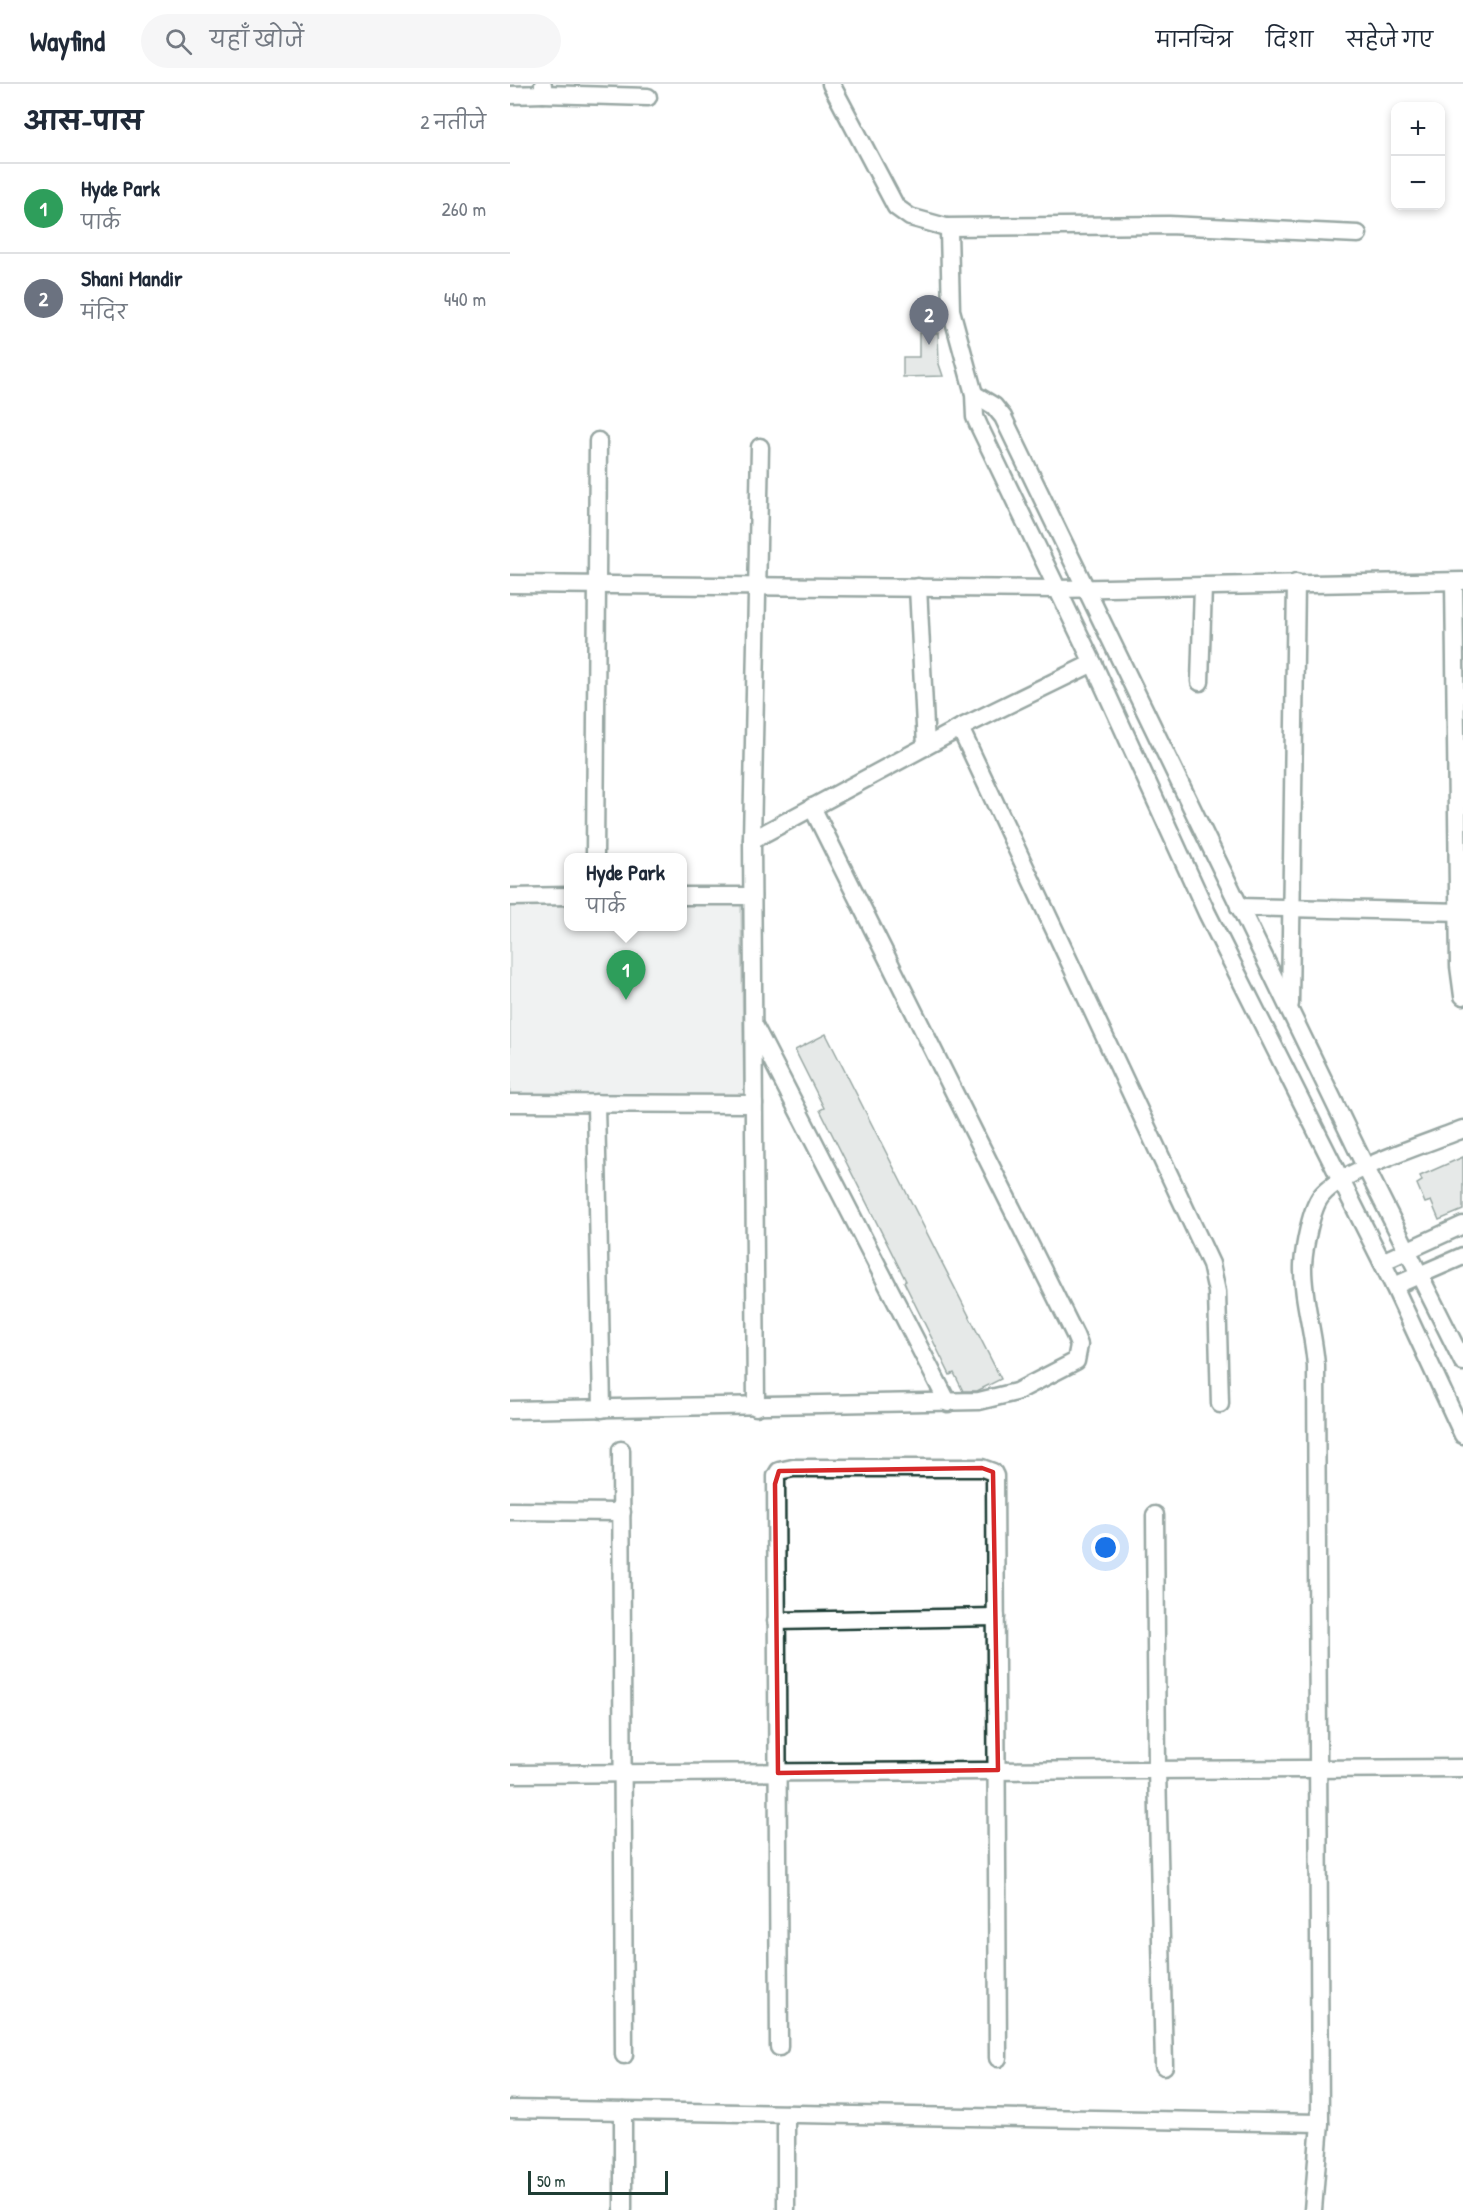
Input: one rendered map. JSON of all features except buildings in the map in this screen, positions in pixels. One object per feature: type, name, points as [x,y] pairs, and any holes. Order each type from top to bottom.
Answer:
[{"type":"street","points":[[831,84],[896,207],[910,217],[946,227],[1169,225],[1358,234]]},
{"type":"street","points":[[510,94],[543,89],[648,97]]},
{"type":"street","points":[[946,227],[951,236],[951,310],[974,394],[975,417],[1093,663],[1207,914],[1394,1286],[1463,1435]]},
{"type":"street","points":[[974,394],[994,406],[1003,417],[1366,1168],[1463,1362]]},
{"type":"street","points":[[595,853],[598,441]]},
{"type":"street","points":[[756,1407],[752,840],[759,586],[760,447]]},
{"type":"street","points":[[510,584],[1057,589],[1459,581],[1461,912],[1459,972],[1463,996]]},
{"type":"street","points":[[1290,1008],[1296,583]]},
{"type":"street","points":[[1200,682],[1203,586]]},
{"type":"street","points":[[918,587],[926,746]]},
{"type":"street","points":[[752,840],[960,728],[1093,663]]},
{"type":"street","points":[[960,728],[1215,1273],[1220,1404]]},
{"type":"street","points":[[510,1410],[979,1401],[1016,1392],[1076,1361],[1079,1345],[812,807]]},
{"type":"street","points":[[510,897],[564,896]]},
{"type":"street","points":[[687,896],[752,896]]},
{"type":"street","points":[[1239,907],[1461,912]]},
{"type":"street","points":[[754,1024],[948,1403]]},
{"type":"street","points":[[510,1103],[754,1104]]},
{"type":"street","points":[[596,1103],[602,1409]]},
{"type":"street","points":[[1313,2210],[1320,2123],[1316,1366],[1314,1336],[1303,1267],[1312,1219],[1320,1197],[1340,1182],[1366,1168],[1463,1129]]},
{"type":"street","points":[[1382,1262],[1463,1226]]},
{"type":"street","points":[[1394,1286],[1463,1256]]},
{"type":"street","points":[[621,1450],[624,2055]]},
{"type":"street","points":[[779,2047],[774,1484],[779,1471],[793,1468],[982,1468],[993,1472],[995,1476],[998,2058]]},
{"type":"street","points":[[510,1512],[622,1512]]},
{"type":"street","points":[[1155,1515],[1157,1769],[1164,2066]]},
{"type":"street","points":[[776,1620],[996,1617]]},
{"type":"street","points":[[510,1774],[1463,1768]]},
{"type":"street","points":[[510,2109],[1320,2123]]},
{"type":"street","points":[[623,2111],[623,2210]]},
{"type":"street","points":[[786,2114],[786,2210]]},
{"type":"highlighted area","points":[[982,1468],[993,1472],[998,1770],[778,1773],[775,1484],[779,1471]]},
{"type":"shaded area","points":[[687,903],[741,903],[744,1096],[510,1095],[510,904],[564,904],[564,931],[687,931]]},
{"type":"place","name":"Shani Mandir","points":[[929,345]]},
{"type":"place","name":"Hyde Park","points":[[626,1000]]}]
